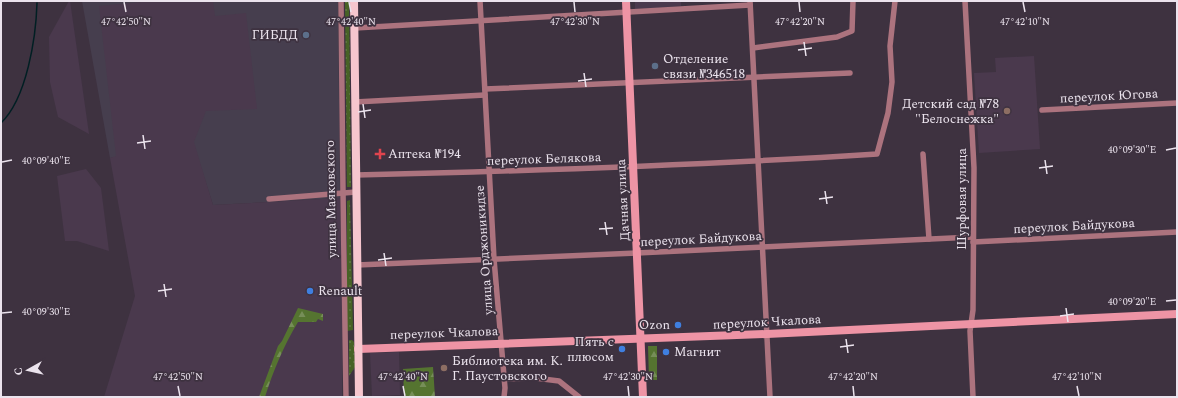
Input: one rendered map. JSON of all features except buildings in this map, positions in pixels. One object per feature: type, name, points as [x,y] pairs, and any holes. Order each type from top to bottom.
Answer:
[{"type":"main road","name":"улица Маяковского","points":[[354,1],[359,397]]},
{"type":"street","name":"улица Маяковского","points":[[341,1],[346,397]]},
{"type":"street","name":"улица Орджоникидзе","points":[[480,1],[494,259],[504,378],[504,397]]},
{"type":"street","name":"Дачная улица","points":[[626,1],[643,397]]},
{"type":"street","points":[[752,48],[837,37],[852,31],[854,1]]},
{"type":"street","name":"переулок Белякова","points":[[356,175],[489,172],[758,161],[877,154],[888,112],[892,82],[890,46],[895,1]]},
{"type":"street","name":"Шурфовая улица","points":[[965,1],[974,168],[973,310],[970,331],[973,397]]},
{"type":"street","points":[[355,28],[627,13],[750,3],[770,397]]},
{"type":"street","points":[[355,102],[630,83],[850,72]]},
{"type":"street","name":"переулок Югова","points":[[1042,110],[1177,103]]},
{"type":"street","points":[[923,154],[929,239]]},
{"type":"street","points":[[269,199],[356,192]]},
{"type":"street","name":"переулок Байдукова","points":[[357,265],[929,239],[973,240],[1177,232]]},
{"type":"street","name":"переулок Чкалова","points":[[358,348],[767,334],[1177,314]]},
{"type":"street","points":[[504,378],[535,378],[559,382],[579,397]]},
{"type":"shaded area","points":[[69,1],[89,134],[58,117],[50,82],[49,37]]},
{"type":"shaded area","points":[[82,1],[338,1],[340,198],[213,205],[193,142],[110,158]]},
{"type":"shaded area","points":[[151,1],[213,1],[215,16],[246,13],[257,109],[206,111],[194,142],[213,205],[340,198],[343,323],[342,397],[104,397],[135,296],[110,158],[116,156],[99,6]]},
{"type":"shaded area","points":[[635,1],[681,1],[681,6],[635,10]]},
{"type":"shaded area","name":"Детский сад №78 \"Белоснежка\"","points":[[1034,56],[1040,149],[979,153],[974,73],[996,72],[995,58]]},
{"type":"shaded area","points":[[86,169],[101,188],[109,251],[77,241],[65,241],[57,176]]},
{"type":"shaded area","points":[[399,352],[400,395],[372,396],[370,353]]},
{"type":"green space","points":[[345,1],[349,1],[351,187],[347,187]]},
{"type":"green space","points":[[350,200],[353,330],[347,331],[347,201]]},
{"type":"green space","points":[[298,308],[323,314],[323,321],[318,319],[316,322],[298,322],[279,358],[265,397],[259,397],[278,346],[282,341]]},
{"type":"green space","points":[[349,340],[354,342],[355,367],[349,376]]},
{"type":"green space","points":[[648,346],[657,346],[657,380],[649,380]]},
{"type":"green space","points":[[433,367],[435,397],[404,397],[403,369]]},
{"type":"waterway","points":[[1,123],[10,112],[24,83],[35,33],[37,3]]},
{"type":"place","name":"ГИБДД","points":[[306,35]]},
{"type":"place","name":"Отделение связи №346518","points":[[655,66]]},
{"type":"place","name":"Детский сад №78 \"Белоснежка\"","points":[[1007,111]]},
{"type":"place","name":"Аптека №194","points":[[380,154]]},
{"type":"place","name":"Renault","points":[[310,291]]},
{"type":"place","name":"Ozon","points":[[678,325]]},
{"type":"place","name":"Пять с плюсом","points":[[622,349]]},
{"type":"place","name":"Магнит","points":[[666,352]]},
{"type":"place","name":"Библиотека им. К. Г. Паустовского","points":[[444,368]]}]
